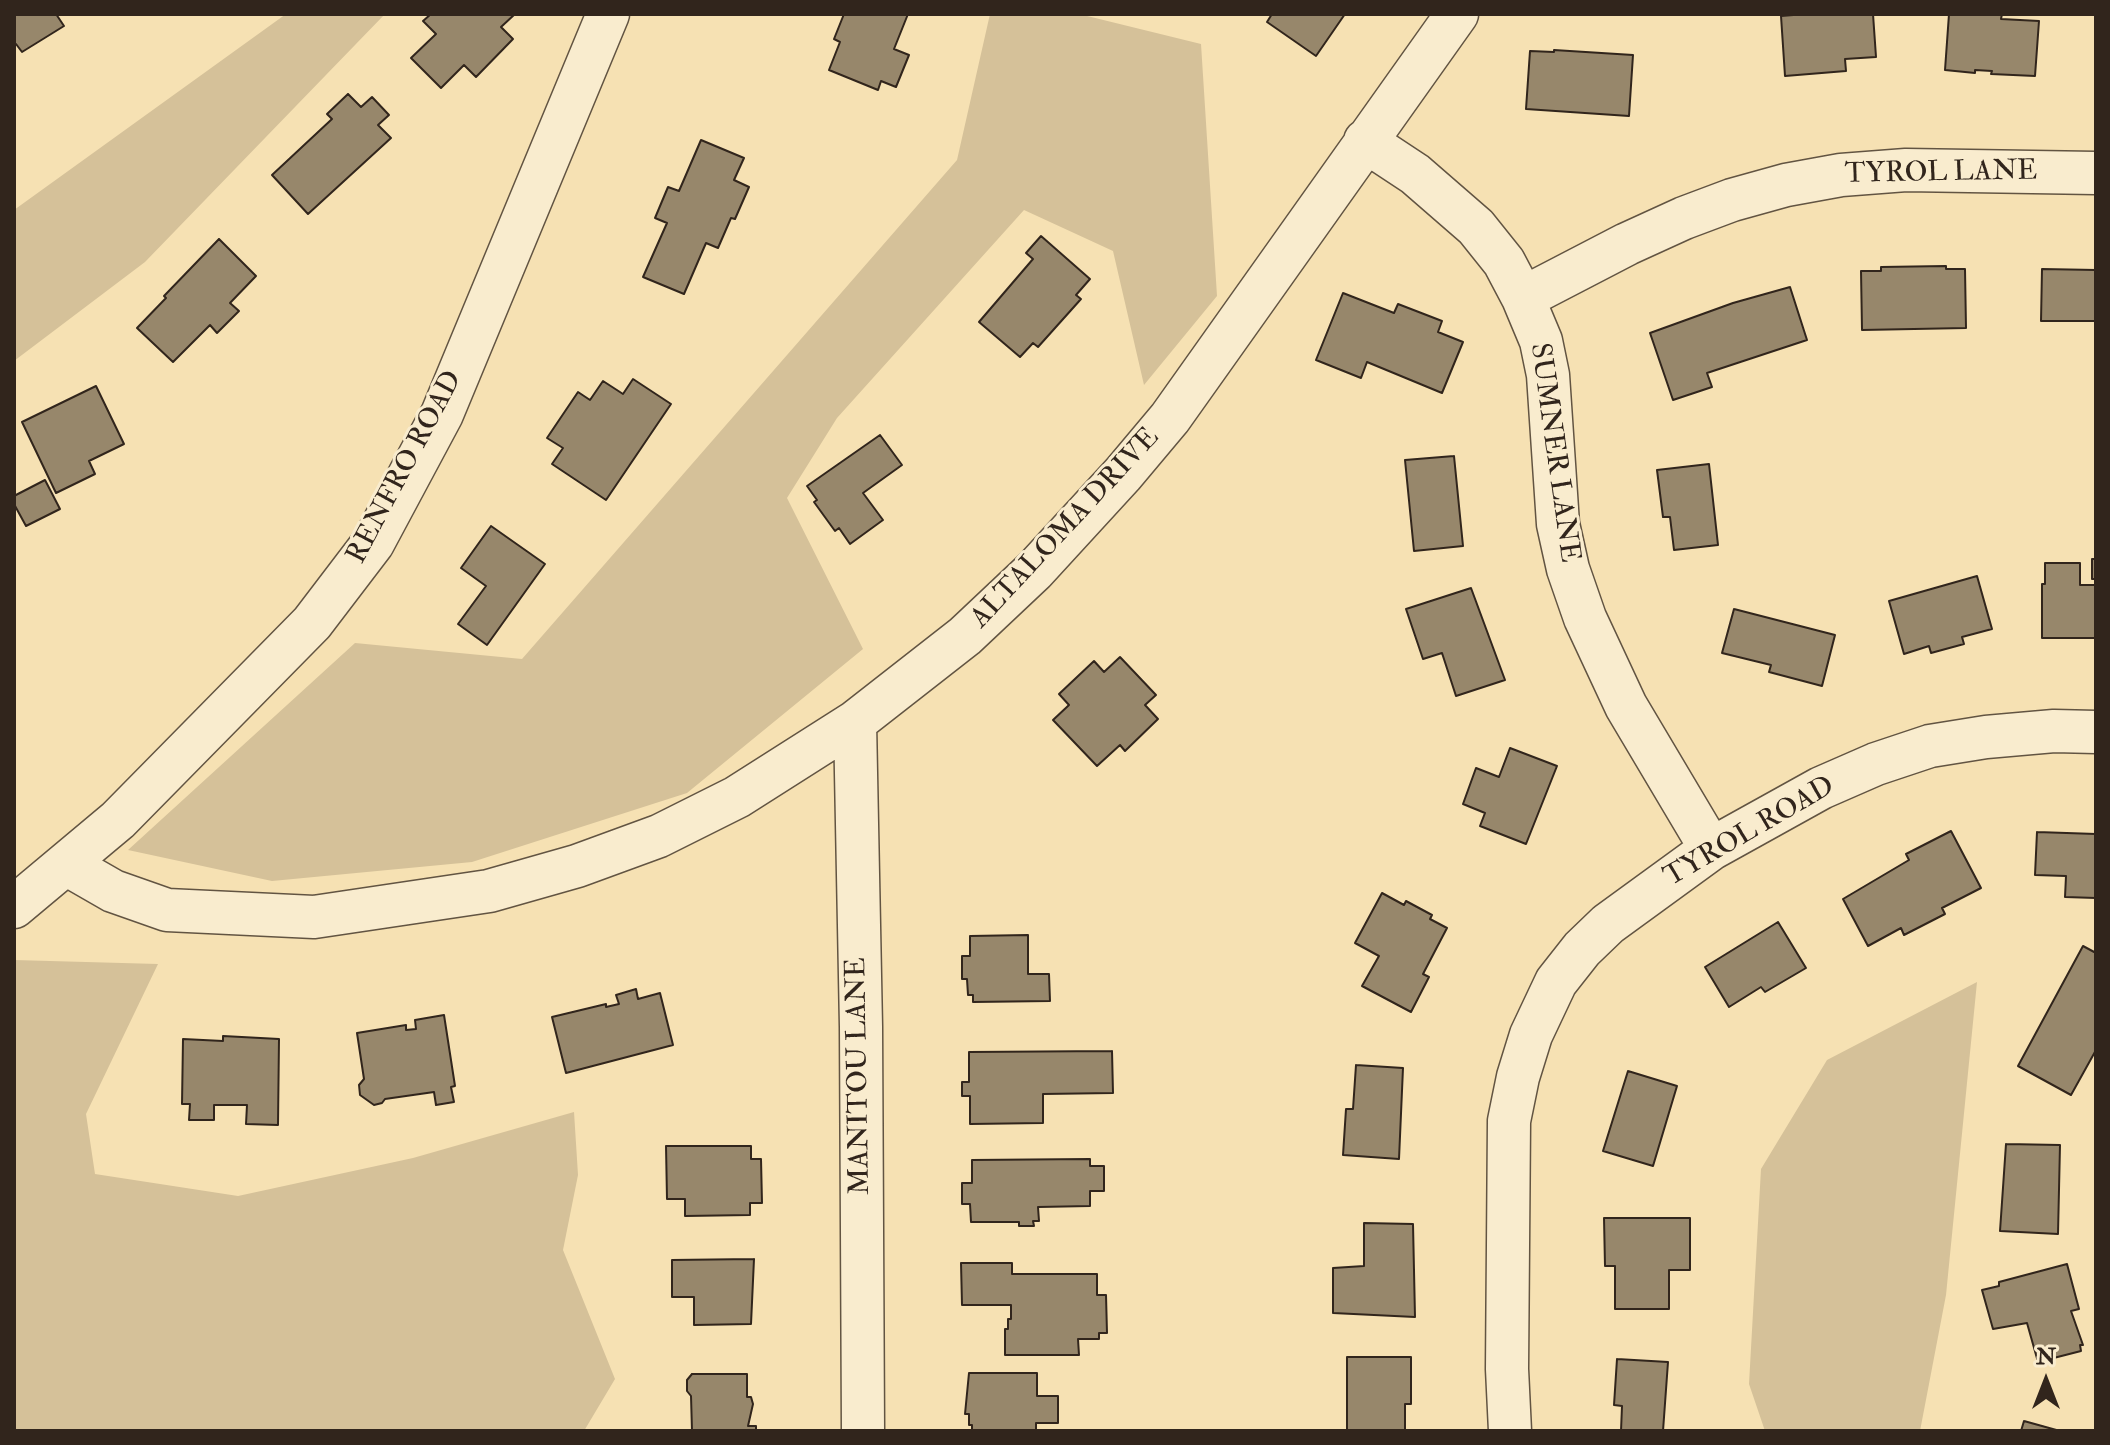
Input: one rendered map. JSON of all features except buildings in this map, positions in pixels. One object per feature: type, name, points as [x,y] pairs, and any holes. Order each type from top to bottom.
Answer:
[{"type":"street","name":"RENFRO ROAD","points":[[14,907],[118,820],[312,623],[373,543],[442,414],[608,14]]},
{"type":"street","name":"ALTALOMA DRIVE","points":[[66,864],[113,891],[167,910],[314,917],[489,891],[577,866],[659,836],[737,797],[855,722],[965,636],[1034,571],[1170,418],[1457,14]]},
{"type":"street","name":"SUMNER LANE","points":[[1365,141],[1415,174],[1476,227],[1504,262],[1523,298],[1541,341],[1548,375],[1558,524],[1568,569],[1585,618],[1615,684],[1711,849]]},
{"type":"street","name":"TYROL LANE","points":[[1523,298],[1684,218],[1786,185],[1841,175],[1906,170],[2096,173]]},
{"type":"street","name":"MANITOU LANE","points":[[855,722],[863,1431]]},
{"type":"street","name":"TYROL ROAD","points":[[1510,1431],[1507,1369],[1509,1121],[1531,1035],[1556,982],[1582,949],[1608,924],[1711,849],[1821,788],[1876,764],[1930,746],[2054,731],[2096,732]]},
{"type":"shaded area","points":[[286,14],[385,14],[145,262],[14,361],[14,210]]},
{"type":"shaded area","points":[[990,14],[1079,14],[1201,44],[1217,296],[1144,385],[1113,251],[1024,210],[837,418],[787,498],[863,649],[687,793],[472,862],[272,881],[128,850],[355,643],[522,659],[957,160]]},
{"type":"shaded area","points":[[14,960],[158,964],[86,1114],[95,1174],[238,1196],[413,1158],[574,1112],[578,1175],[563,1250],[615,1379],[584,1431],[14,1431]]},
{"type":"shaded area","points":[[1977,982],[1946,1295],[1920,1431],[1765,1431],[1749,1384],[1761,1169],[1827,1060]]}]
